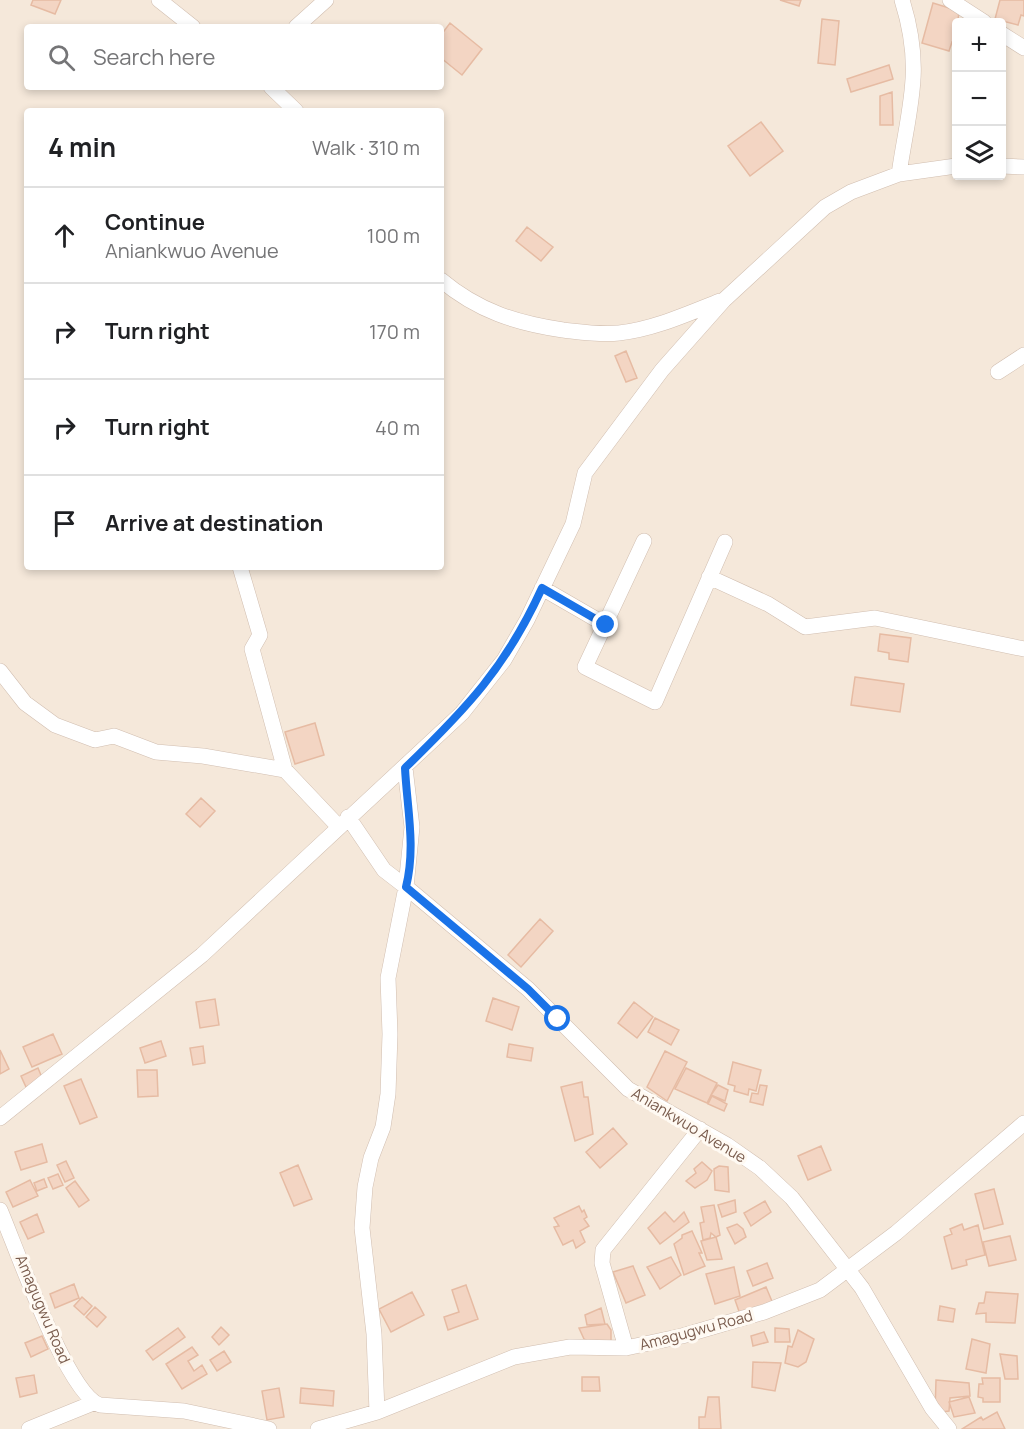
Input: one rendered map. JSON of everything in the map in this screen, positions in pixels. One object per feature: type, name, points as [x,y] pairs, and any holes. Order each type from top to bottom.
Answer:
[{"type":"street","points":[[159,0],[189,24]]},
{"type":"street","points":[[299,24],[326,0]]},
{"type":"street","points":[[899,174],[912,104],[915,63],[902,0]]},
{"type":"street","points":[[950,0],[978,18]]},
{"type":"street","points":[[1006,37],[1024,48]]},
{"type":"street","points":[[274,90],[293,108]]},
{"type":"street","points":[[1006,166],[1024,167]]},
{"type":"street","points":[[0,1118],[202,955],[462,713],[486,684],[528,620],[573,524],[585,473],[655,379],[724,300],[825,207],[851,192],[899,174],[952,167]]},
{"type":"street","points":[[444,283],[460,296],[512,321],[585,333],[618,333],[650,327],[724,300]]},
{"type":"street","points":[[998,372],[1024,355]]},
{"type":"street","points":[[644,541],[585,668],[655,702],[725,542]]},
{"type":"street","points":[[0,671],[25,703],[33,709],[55,724],[95,740],[114,736],[156,752],[203,756],[285,770],[252,648],[260,635],[241,570]]},
{"type":"street","points":[[710,577],[768,604],[805,627],[875,618],[1024,649]]},
{"type":"street","points":[[542,588],[606,625]]},
{"type":"street","points":[[377,1412],[374,1334],[362,1228],[364,1187],[383,1127],[388,1094],[390,1003],[388,978],[406,887],[412,827],[407,805],[405,768]]},
{"type":"street","name":"Aniankwuo Avenue","points":[[285,770],[343,822],[378,864],[528,989],[628,1089],[700,1129],[760,1168],[792,1198],[849,1270],[883,1320],[932,1408],[948,1429]]},
{"type":"street","name":"Amagugwu Road","points":[[324,1429],[377,1412],[514,1357],[570,1347],[626,1348],[682,1336],[764,1312],[820,1290],[849,1270],[1024,1123]]},
{"type":"street","points":[[626,1348],[602,1263],[603,1250],[700,1129]]},
{"type":"street","name":"Amagugwu Road","points":[[0,1210],[62,1356],[84,1394],[93,1403]]},
{"type":"street","points":[[29,1429],[93,1403],[184,1411],[269,1429]]},
{"type":"shaded area","points":[[0,0],[1024,0],[1024,1429],[0,1429]]},
{"type":"building","points":[[33,0],[61,0],[55,14],[31,5]]},
{"type":"building","points":[[780,0],[801,0],[799,6]]},
{"type":"building","points":[[1000,0],[1024,0],[1024,16],[1021,15],[1018,25],[1006,22],[1006,18],[995,18]]},
{"type":"building","points":[[933,3],[959,11],[958,18],[952,18],[952,42],[949,51],[922,43]]},
{"type":"building","points":[[822,19],[839,21],[835,65],[818,63]]},
{"type":"building","points":[[450,23],[482,49],[462,75],[444,60],[444,31]]},
{"type":"building","points":[[889,65],[893,79],[851,92],[847,79]]},
{"type":"building","points":[[892,92],[893,125],[880,125],[880,96]]},
{"type":"building","points":[[761,122],[783,151],[750,176],[728,146]]},
{"type":"building","points":[[527,227],[553,247],[541,261],[516,241]]},
{"type":"building","points":[[626,351],[637,378],[626,382],[615,356]]},
{"type":"building","points":[[880,634],[911,638],[908,662],[889,659],[889,653],[878,651]]},
{"type":"building","points":[[855,677],[904,684],[900,712],[851,705]]},
{"type":"building","points":[[315,723],[324,755],[295,764],[285,732]]},
{"type":"building","points":[[201,798],[215,811],[200,827],[186,814]]},
{"type":"building","points":[[540,919],[553,931],[521,967],[508,955]]},
{"type":"building","points":[[493,998],[519,1007],[512,1030],[486,1021]]},
{"type":"building","points":[[215,999],[219,1025],[200,1028],[196,1002]]},
{"type":"building","points":[[634,1002],[653,1017],[637,1038],[618,1023]]},
{"type":"building","points":[[655,1018],[679,1030],[671,1045],[648,1032]]},
{"type":"building","points":[[53,1034],[62,1054],[32,1067],[23,1047]]},
{"type":"building","points":[[161,1041],[166,1056],[145,1063],[140,1048]]},
{"type":"building","points":[[509,1044],[533,1048],[531,1061],[507,1057]]},
{"type":"building","points":[[203,1046],[205,1063],[193,1065],[190,1048]]},
{"type":"building","points":[[0,1050],[9,1069],[0,1074]]},
{"type":"building","points":[[665,1051],[687,1062],[667,1101],[647,1087]]},
{"type":"building","points":[[733,1062],[761,1070],[756,1091],[749,1089],[748,1095],[734,1091],[735,1086],[728,1084]]},
{"type":"building","points":[[38,1068],[43,1080],[26,1087],[21,1076]]},
{"type":"building","points":[[686,1068],[717,1083],[707,1103],[675,1089]]},
{"type":"building","points":[[137,1070],[157,1070],[158,1096],[138,1097]]},
{"type":"building","points":[[81,1079],[97,1117],[80,1124],[64,1086]]},
{"type":"building","points":[[582,1082],[584,1097],[588,1097],[593,1134],[575,1141],[561,1087]]},
{"type":"building","points":[[718,1085],[728,1090],[725,1101],[711,1095]]},
{"type":"building","points":[[760,1085],[767,1086],[763,1105],[750,1102],[752,1093],[758,1094]]},
{"type":"building","points":[[712,1096],[727,1104],[724,1111],[708,1104]]},
{"type":"building","points":[[613,1128],[627,1144],[600,1168],[586,1152]]},
{"type":"building","points":[[42,1144],[47,1162],[21,1170],[15,1152]]},
{"type":"building","points":[[821,1146],[831,1170],[808,1180],[798,1156]]},
{"type":"building","points":[[66,1161],[74,1178],[65,1182],[57,1165]]},
{"type":"building","points":[[702,1162],[712,1171],[707,1180],[695,1188],[686,1181],[696,1173],[694,1169]]},
{"type":"building","points":[[298,1165],[312,1199],[294,1206],[280,1173]]},
{"type":"building","points":[[719,1166],[728,1167],[729,1192],[715,1190],[714,1169]]},
{"type":"building","points":[[58,1174],[63,1185],[53,1189],[48,1178]]},
{"type":"building","points":[[44,1179],[47,1187],[37,1191],[34,1183]]},
{"type":"building","points":[[30,1180],[38,1196],[13,1207],[6,1192]]},
{"type":"building","points":[[75,1181],[89,1200],[79,1207],[66,1188]]},
{"type":"building","points":[[994,1189],[1003,1224],[984,1229],[975,1194]]},
{"type":"building","points":[[735,1200],[736,1212],[722,1217],[718,1205]]},
{"type":"building","points":[[765,1201],[771,1212],[751,1226],[744,1213]]},
{"type":"building","points":[[714,1205],[720,1235],[716,1237],[711,1233],[710,1238],[703,1240],[700,1223],[704,1222],[701,1207]]},
{"type":"building","points":[[579,1206],[582,1212],[584,1210],[587,1217],[584,1219],[589,1226],[580,1231],[585,1242],[576,1248],[573,1240],[563,1245],[554,1227],[559,1226],[554,1218]]},
{"type":"building","points":[[665,1212],[674,1222],[684,1212],[689,1222],[660,1244],[648,1228]]},
{"type":"building","points":[[37,1214],[44,1232],[28,1239],[20,1222]]},
{"type":"building","points":[[737,1224],[743,1229],[746,1237],[735,1244],[727,1228]]},
{"type":"building","points":[[962,1224],[964,1230],[978,1225],[985,1255],[966,1260],[967,1265],[952,1269],[944,1237],[952,1234],[950,1229]]},
{"type":"building","points":[[692,1231],[705,1266],[684,1275],[674,1244],[682,1238],[682,1235]]},
{"type":"building","points":[[1010,1236],[1016,1260],[989,1266],[983,1242]]},
{"type":"building","points":[[716,1237],[722,1259],[707,1260],[701,1241]]},
{"type":"building","points":[[671,1257],[681,1275],[660,1289],[647,1267]]},
{"type":"building","points":[[767,1263],[773,1278],[753,1286],[747,1271]]},
{"type":"building","points":[[633,1266],[645,1295],[626,1303],[613,1272]]},
{"type":"building","points":[[734,1267],[740,1296],[715,1304],[706,1274]]},
{"type":"building","points":[[74,1284],[79,1298],[55,1308],[50,1294]]},
{"type":"building","points":[[466,1285],[478,1319],[448,1330],[444,1317],[459,1312],[452,1290]]},
{"type":"building","points":[[766,1287],[774,1306],[741,1317],[735,1300]]},
{"type":"building","points":[[412,1292],[424,1315],[391,1332],[379,1309]]},
{"type":"building","points":[[986,1292],[1018,1294],[1015,1323],[986,1322],[986,1313],[976,1314],[979,1303],[984,1303]]},
{"type":"building","points":[[82,1297],[92,1306],[84,1315],[74,1306]]},
{"type":"building","points":[[940,1306],[955,1309],[953,1322],[938,1320]]},
{"type":"building","points":[[95,1307],[106,1317],[97,1327],[86,1317]]},
{"type":"building","points":[[601,1308],[605,1324],[587,1325],[585,1315]]},
{"type":"building","points":[[607,1324],[611,1330],[611,1342],[591,1343],[584,1339],[579,1328]]},
{"type":"building","points":[[221,1327],[229,1335],[219,1345],[212,1337]]},
{"type":"building","points":[[178,1328],[185,1337],[153,1360],[146,1351]]},
{"type":"building","points":[[775,1328],[789,1329],[790,1342],[775,1342]]},
{"type":"building","points":[[798,1330],[814,1339],[806,1362],[798,1367],[785,1363],[788,1346],[792,1347]]},
{"type":"building","points":[[764,1332],[768,1342],[753,1346],[751,1336]]},
{"type":"building","points":[[42,1336],[48,1349],[31,1357],[25,1343]]},
{"type":"building","points":[[972,1339],[990,1344],[986,1373],[966,1369]]},
{"type":"building","points":[[192,1347],[198,1355],[188,1361],[194,1371],[202,1365],[207,1374],[182,1389],[166,1364]]},
{"type":"building","points":[[224,1351],[231,1362],[217,1371],[210,1360]]},
{"type":"building","points":[[1000,1354],[1017,1356],[1018,1379],[1005,1379]]},
{"type":"building","points":[[753,1362],[781,1363],[775,1391],[752,1387]]},
{"type":"building","points":[[34,1375],[37,1393],[20,1397],[16,1378]]},
{"type":"building","points":[[582,1377],[599,1377],[600,1391],[582,1391]]},
{"type":"building","points":[[982,1378],[1000,1378],[1000,1402],[983,1402],[983,1398],[978,1397],[979,1384],[983,1384]]},
{"type":"building","points":[[936,1380],[969,1383],[970,1396],[950,1398],[949,1411],[935,1413]]},
{"type":"building","points":[[279,1388],[284,1417],[267,1420],[262,1391]]},
{"type":"building","points":[[301,1388],[334,1391],[333,1406],[300,1403]]},
{"type":"building","points":[[708,1397],[719,1397],[721,1429],[699,1429],[699,1417],[705,1417]]},
{"type":"building","points":[[969,1397],[975,1413],[954,1417],[949,1402]]},
{"type":"building","points":[[997,1412],[1005,1429],[962,1429],[981,1417],[983,1420]]},
{"type":"route","points":[[558,1019],[528,989],[406,887],[409,878],[412,827],[407,805],[405,768],[462,713],[486,684],[504,660],[528,620],[542,588],[606,625]]}]
